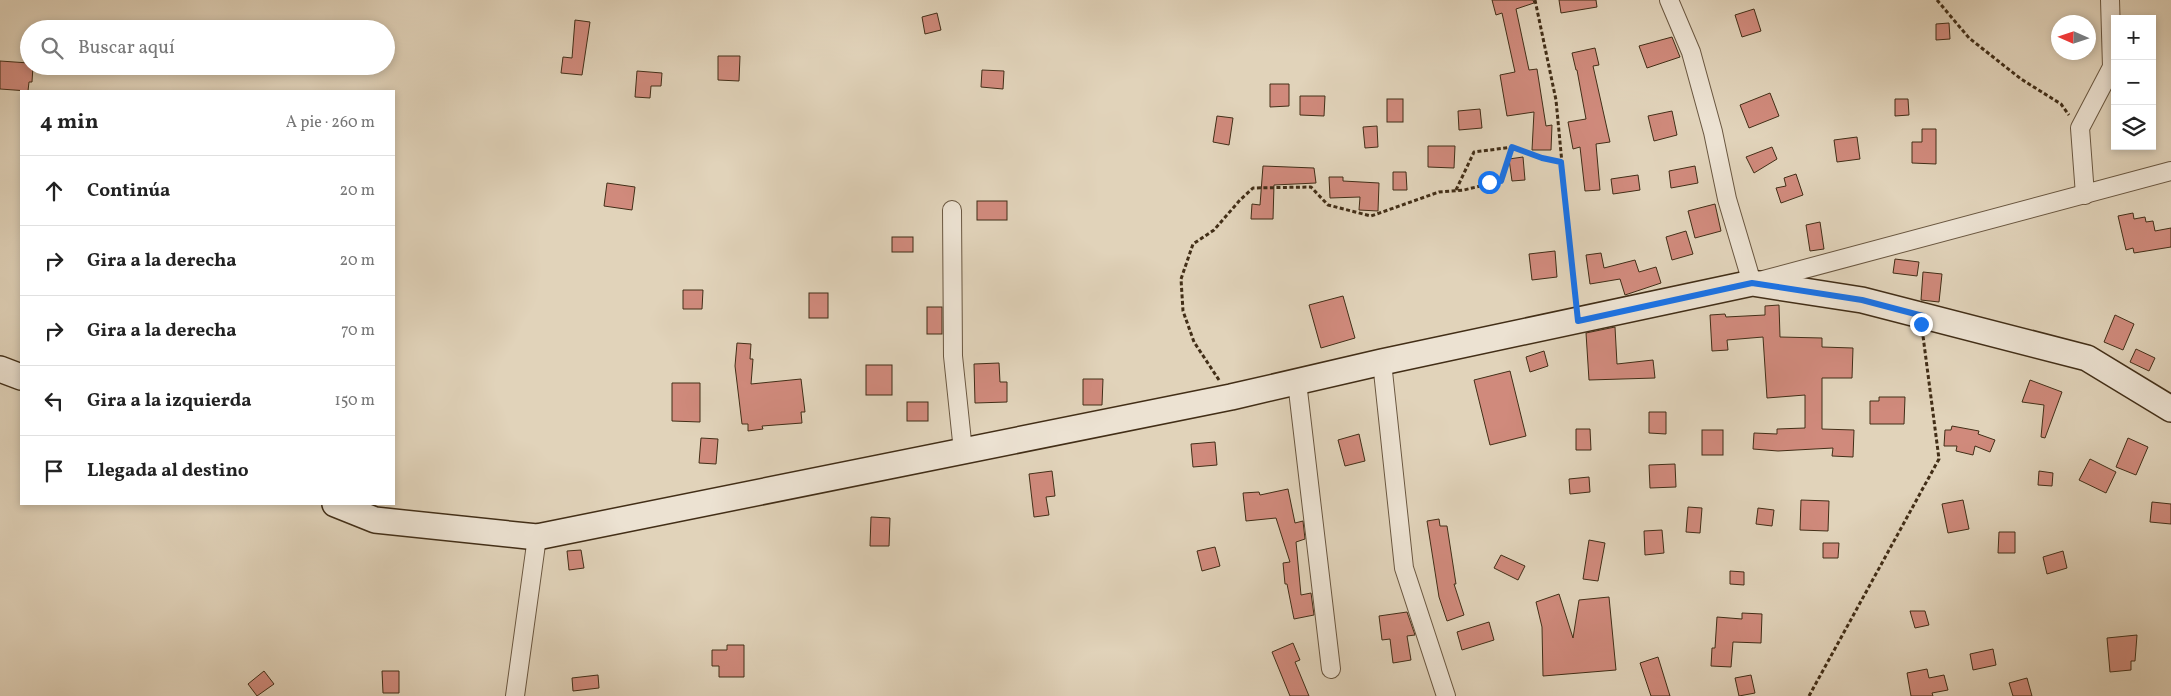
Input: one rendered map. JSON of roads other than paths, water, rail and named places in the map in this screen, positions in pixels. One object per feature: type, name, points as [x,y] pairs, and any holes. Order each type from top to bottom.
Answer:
[{"type":"street","points":[[1670,0],[1691,52],[1713,132],[1727,199],[1752,283]]},
{"type":"street","points":[[2085,195],[2080,128],[2112,67],[2110,0]]},
{"type":"street","points":[[338,505],[375,520],[537,537],[1231,397],[1382,362],[1752,283],[2171,171]]},
{"type":"street","points":[[952,210],[953,356],[963,451]]},
{"type":"street","points":[[1752,283],[1862,300],[2087,358],[2171,409]]},
{"type":"street","points":[[1382,362],[1404,568],[1446,696]]},
{"type":"street","points":[[0,369],[20,377]]},
{"type":"street","points":[[1296,382],[1330,670]]},
{"type":"street","points":[[516,696],[537,537]]}]
